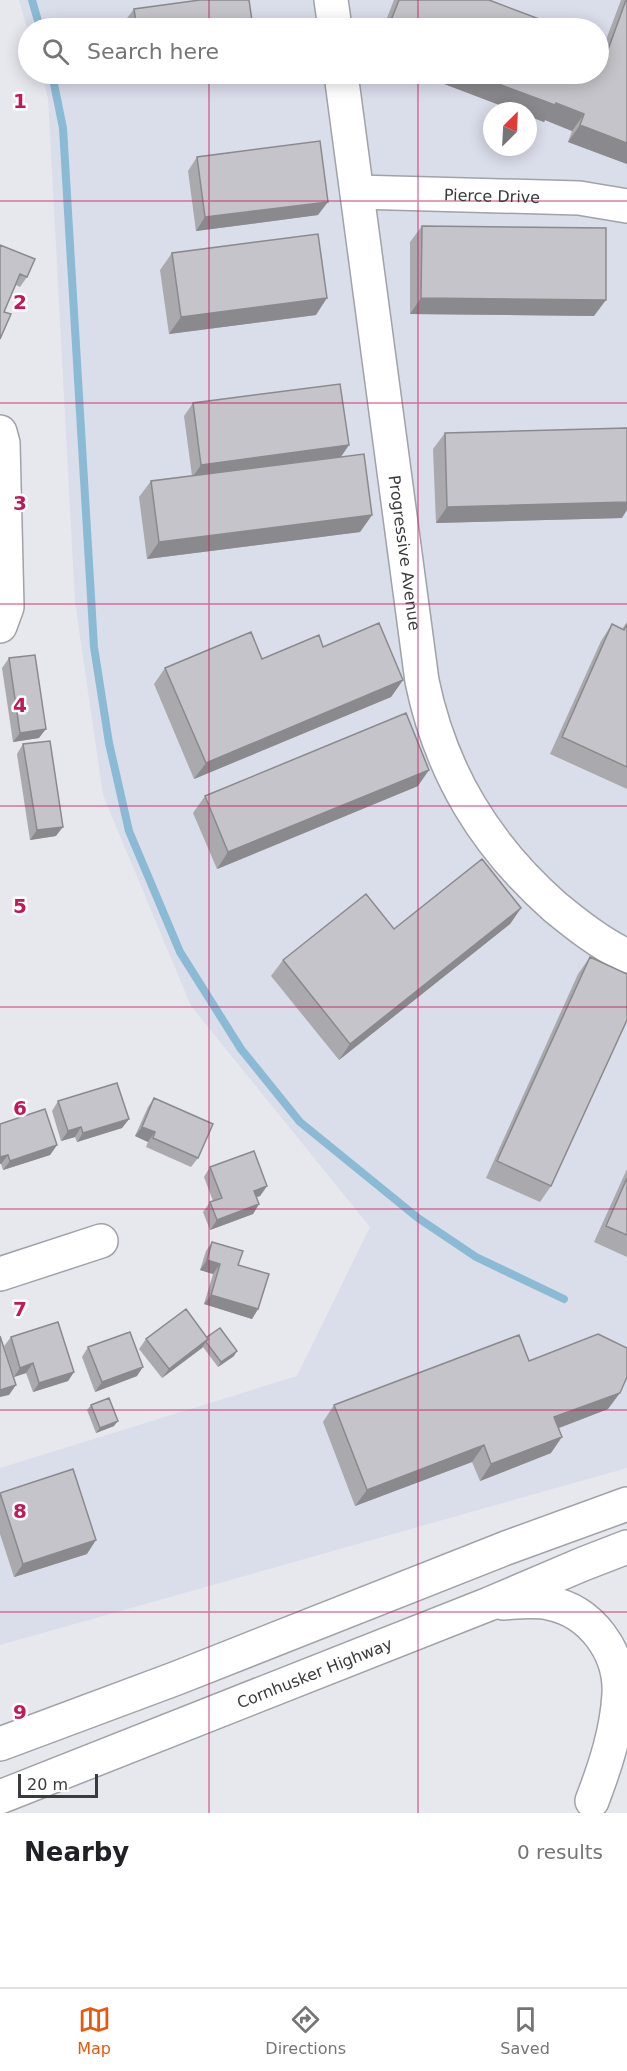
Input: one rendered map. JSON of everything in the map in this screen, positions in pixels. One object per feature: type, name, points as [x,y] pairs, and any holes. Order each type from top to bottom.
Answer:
[{"type":"main road","points":[[331,0],[334,18]]},
{"type":"main road","name":"Progressive Avenue","points":[[342,84],[422,681],[438,739],[459,789],[496,847],[514,868],[580,927],[627,956]]},
{"type":"main road","name":"Pierce Drive","points":[[357,192],[579,198],[627,206]]},
{"type":"main road","points":[[0,432],[3,443],[4,616]]},
{"type":"main road","points":[[0,1274],[101,1241]]},
{"type":"main road","points":[[0,1744],[177,1678],[506,1548],[627,1504]]},
{"type":"main road","name":"Cornhusker Highway","points":[[0,1797],[489,1604],[627,1547]]},
{"type":"main road","points":[[489,1604],[537,1601],[575,1613],[591,1625],[605,1643],[616,1665],[619,1692],[607,1759],[590,1807]]},
{"type":"main road","points":[[590,1807],[627,1721]]},
{"type":"main road","points":[[590,1807],[627,1749]]},
{"type":"shaded area","points":[[19,0],[627,0],[627,1468],[0,1645],[0,1468],[297,1376],[370,1227],[191,1006],[103,795],[75,602],[48,98],[44,84],[609,84],[609,18],[24,18]]},
{"type":"building","points":[[200,0],[249,0],[252,18],[135,18],[134,9]]},
{"type":"building","points":[[399,0],[489,0],[537,18],[392,18]]},
{"type":"building","points":[[627,0],[627,143],[580,125],[584,114],[499,84],[609,84],[609,47]]},
{"type":"building","points":[[320,141],[328,202],[205,217],[197,157]]},
{"type":"building","points":[[422,226],[606,228],[606,300],[421,298]]},
{"type":"building","points":[[318,234],[327,298],[181,317],[172,253]]},
{"type":"building","points":[[0,245],[35,259],[27,277],[20,274],[4,312],[11,314],[0,339]]},
{"type":"building","points":[[340,384],[349,445],[201,465],[193,403]]},
{"type":"building","points":[[627,428],[627,502],[447,507],[445,433]]},
{"type":"building","points":[[364,454],[372,515],[159,542],[151,481]]},
{"type":"building","points":[[379,623],[403,680],[206,763],[165,668],[251,632],[262,659],[319,635],[323,647]]},
{"type":"building","points":[[612,624],[624,630],[627,624],[627,767],[562,737]]},
{"type":"building","points":[[35,655],[46,729],[20,733],[9,658]]},
{"type":"building","points":[[406,713],[429,770],[228,852],[205,796]]},
{"type":"building","points":[[50,741],[63,827],[37,830],[23,744]]},
{"type":"building","points":[[482,859],[521,908],[350,1044],[283,960],[366,894],[394,929]]},
{"type":"building","points":[[590,957],[627,974],[627,1020],[551,1186],[497,1161]]},
{"type":"building","points":[[117,1083],[129,1119],[83,1133],[81,1127],[68,1131],[58,1101]]},
{"type":"building","points":[[154,1098],[213,1124],[198,1158],[153,1138],[155,1132],[142,1127]]},
{"type":"building","points":[[45,1109],[57,1145],[10,1161],[8,1155],[0,1157],[0,1124]]},
{"type":"building","points":[[254,1151],[267,1186],[254,1191],[259,1204],[217,1220],[210,1202],[222,1198],[210,1167]]},
{"type":"building","points":[[627,1178],[627,1235],[606,1226]]},
{"type":"building","points":[[212,1242],[243,1251],[238,1265],[269,1274],[258,1309],[211,1295],[220,1264],[207,1260]]},
{"type":"building","points":[[186,1309],[208,1339],[169,1369],[146,1339]]},
{"type":"building","points":[[58,1322],[74,1372],[39,1383],[33,1363],[20,1368],[11,1337]]},
{"type":"building","points":[[220,1328],[237,1351],[221,1362],[206,1342],[207,1337]]},
{"type":"building","points":[[130,1332],[143,1367],[102,1382],[88,1347]]},
{"type":"building","points":[[598,1334],[627,1348],[627,1377],[620,1393],[554,1417],[562,1437],[491,1464],[484,1445],[367,1490],[334,1405],[519,1335],[529,1361]]},
{"type":"building","points":[[0,1336],[16,1385],[0,1390]]},
{"type":"building","points":[[109,1398],[118,1421],[100,1428],[91,1405]]},
{"type":"building","points":[[73,1469],[96,1540],[23,1564],[0,1493]]},
{"type":"waterway","points":[[32,0],[37,18]]},
{"type":"waterway","points":[[54,84],[63,128],[94,647],[109,743],[129,831],[180,952],[241,1049],[300,1122],[418,1218],[476,1257],[564,1299]]}]
